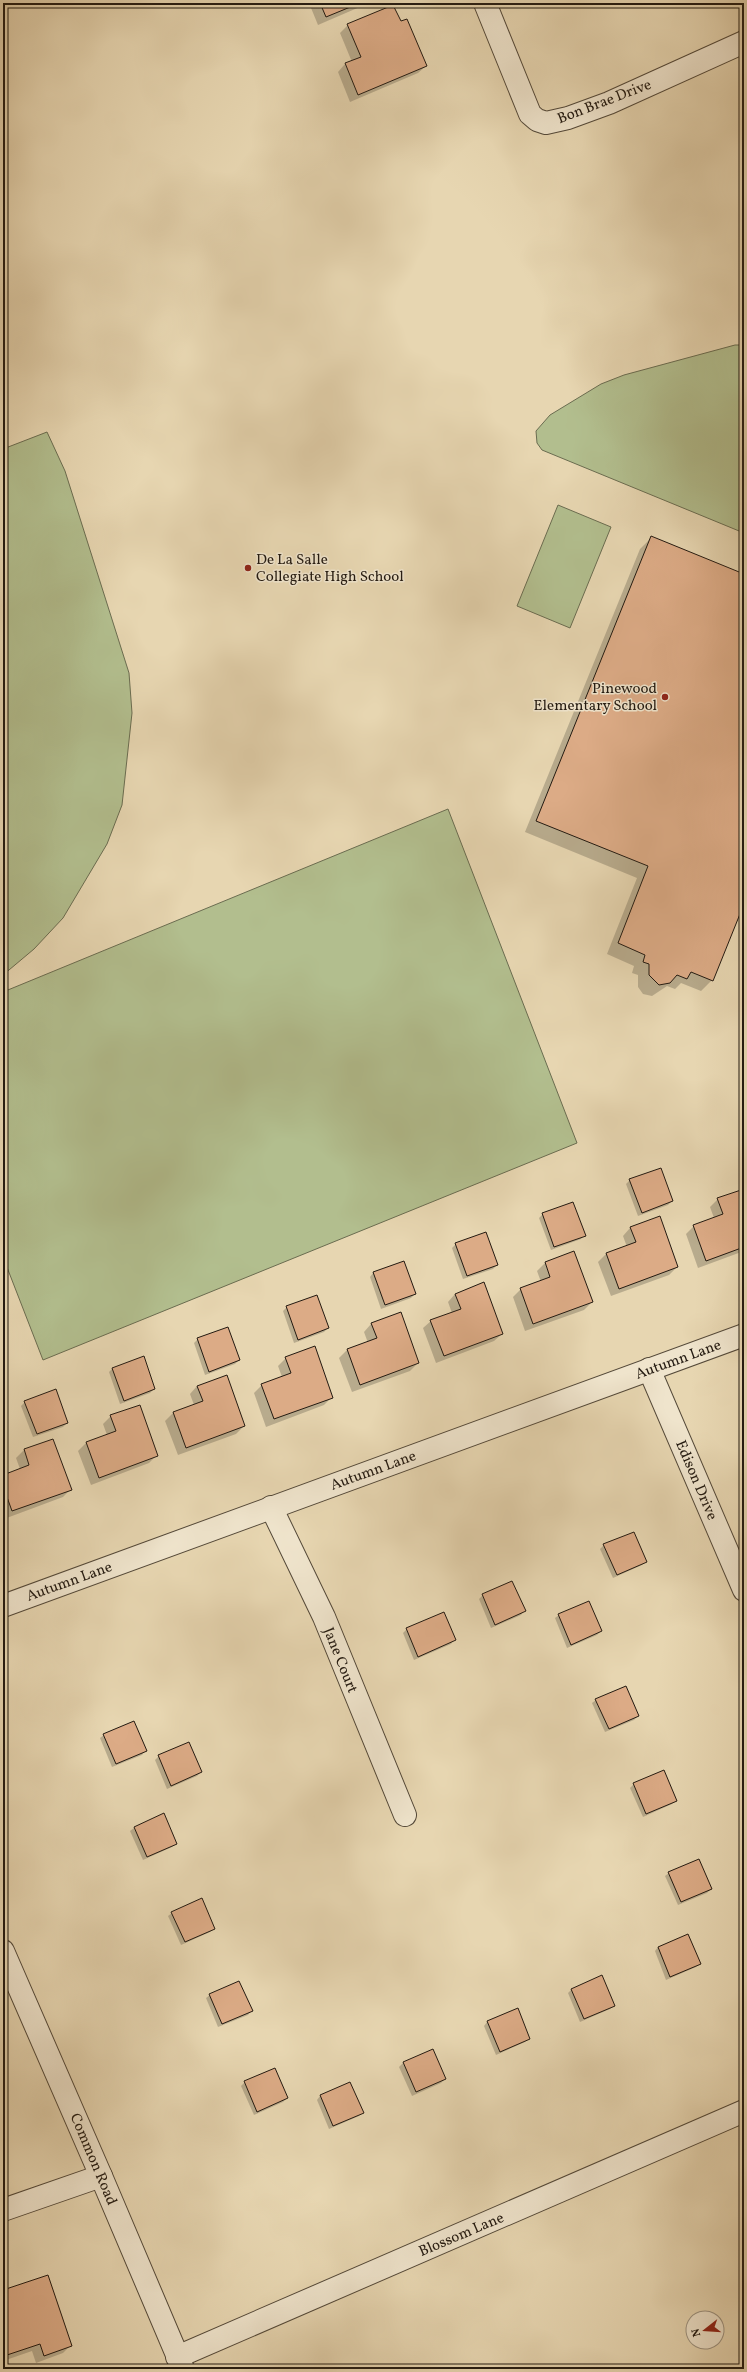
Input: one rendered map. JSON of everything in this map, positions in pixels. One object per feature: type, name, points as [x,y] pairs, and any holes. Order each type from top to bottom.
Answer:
[{"type":"street","name":"Bon Brae Drive","points":[[485,3],[530,114],[537,120],[546,122],[568,118],[609,103],[744,42]]},
{"type":"street","name":"Autumn Lane","points":[[3,1606],[744,1335]]},
{"type":"street","name":"Edison Drive","points":[[649,1370],[744,1590]]},
{"type":"street","name":"Jane Court","points":[[271,1507],[324,1617],[405,1815]]},
{"type":"street","name":"Common Road","points":[[3,1951],[102,2176],[180,2363]]},
{"type":"street","name":"Blossom Lane","points":[[180,2363],[744,2111]]},
{"type":"street","points":[[3,2210],[102,2176]]},
{"type":"green space","points":[[735,345],[744,345],[744,533],[542,450],[537,443],[536,431],[550,415],[601,384],[624,375]]},
{"type":"green space","points":[[47,432],[65,471],[129,673],[132,713],[122,805],[107,844],[63,918],[34,949],[3,975],[3,449]]},
{"type":"green space","points":[[558,505],[611,527],[570,628],[517,606]]},
{"type":"green space","points":[[448,809],[577,1143],[43,1360],[3,1257],[3,992]]},
{"type":"building","points":[[320,3],[360,3],[326,17]]},
{"type":"building","points":[[393,5],[401,21],[407,19],[427,66],[358,95],[345,63],[361,57],[347,24]]},
{"type":"building","name":"Pinewood Elementary School","points":[[651,536],[744,574],[744,904],[713,981],[691,972],[687,979],[677,975],[670,983],[659,985],[649,975],[649,964],[643,962],[645,955],[618,943],[648,866],[536,821]]},
{"type":"building","points":[[661,1168],[673,1201],[642,1213],[629,1179]]},
{"type":"building","points":[[744,1189],[744,1247],[706,1261],[693,1225],[723,1214],[717,1198]]},
{"type":"building","points":[[573,1202],[586,1236],[554,1247],[542,1213]]},
{"type":"building","points":[[660,1216],[678,1267],[619,1289],[606,1253],[636,1242],[630,1227]]},
{"type":"building","points":[[486,1232],[498,1265],[467,1276],[455,1243]]},
{"type":"building","points":[[574,1251],[593,1302],[533,1324],[520,1288],[550,1277],[545,1262]]},
{"type":"building","points":[[404,1261],[416,1294],[385,1305],[373,1272]]},
{"type":"building","points":[[484,1282],[503,1334],[444,1356],[430,1320],[461,1309],[455,1294]]},
{"type":"building","points":[[317,1295],[329,1328],[298,1340],[286,1306]]},
{"type":"building","points":[[401,1312],[419,1363],[360,1385],[347,1349],[377,1338],[371,1323]]},
{"type":"building","points":[[228,1327],[240,1360],[209,1372],[197,1338]]},
{"type":"building","points":[[315,1346],[333,1398],[274,1419],[261,1384],[291,1373],[285,1357]]},
{"type":"building","points":[[144,1356],[155,1389],[124,1401],[112,1368]]},
{"type":"building","points":[[227,1375],[245,1426],[186,1448],[173,1412],[203,1401],[197,1386]]},
{"type":"building","points":[[56,1389],[68,1423],[37,1434],[24,1401]]},
{"type":"building","points":[[140,1405],[158,1456],[99,1478],[86,1442],[116,1431],[110,1415]]},
{"type":"building","points":[[53,1439],[72,1490],[12,1511],[3,1486],[3,1475],[29,1465],[24,1449]]},
{"type":"building","points":[[634,1532],[647,1562],[617,1575],[603,1544]]},
{"type":"building","points":[[512,1581],[526,1611],[495,1625],[482,1594]]},
{"type":"building","points":[[589,1601],[602,1631],[571,1645],[558,1614]]},
{"type":"building","points":[[444,1612],[456,1640],[418,1657],[406,1628]]},
{"type":"building","points":[[626,1686],[639,1716],[609,1729],[595,1699]]},
{"type":"building","points":[[134,1721],[147,1751],[116,1764],[103,1734]]},
{"type":"building","points":[[189,1742],[202,1772],[171,1786],[158,1755]]},
{"type":"building","points":[[664,1770],[677,1801],[646,1814],[633,1783]]},
{"type":"building","points":[[164,1813],[177,1844],[147,1857],[134,1827]]},
{"type":"building","points":[[699,1859],[712,1889],[681,1902],[668,1872]]},
{"type":"building","points":[[202,1898],[215,1929],[185,1942],[171,1912]]},
{"type":"building","points":[[688,1934],[701,1964],[670,1977],[658,1947]]},
{"type":"building","points":[[602,1975],[615,2006],[584,2019],[571,1989]]},
{"type":"building","points":[[239,1981],[253,2011],[222,2024],[209,1994]]},
{"type":"building","points":[[518,2008],[530,2039],[500,2052],[487,2021]]},
{"type":"building","points":[[433,2049],[446,2079],[416,2092],[403,2062]]},
{"type":"building","points":[[275,2068],[288,2098],[257,2112],[244,2081]]},
{"type":"building","points":[[350,2082],[364,2113],[333,2126],[320,2095]]},
{"type":"building","points":[[48,2275],[72,2346],[44,2356],[40,2344],[4,2356],[3,2290]]},
{"type":"place","name":"De La Salle Collegiate High School","points":[[248,568]]},
{"type":"place","name":"Pinewood Elementary School","points":[[665,697]]}]
